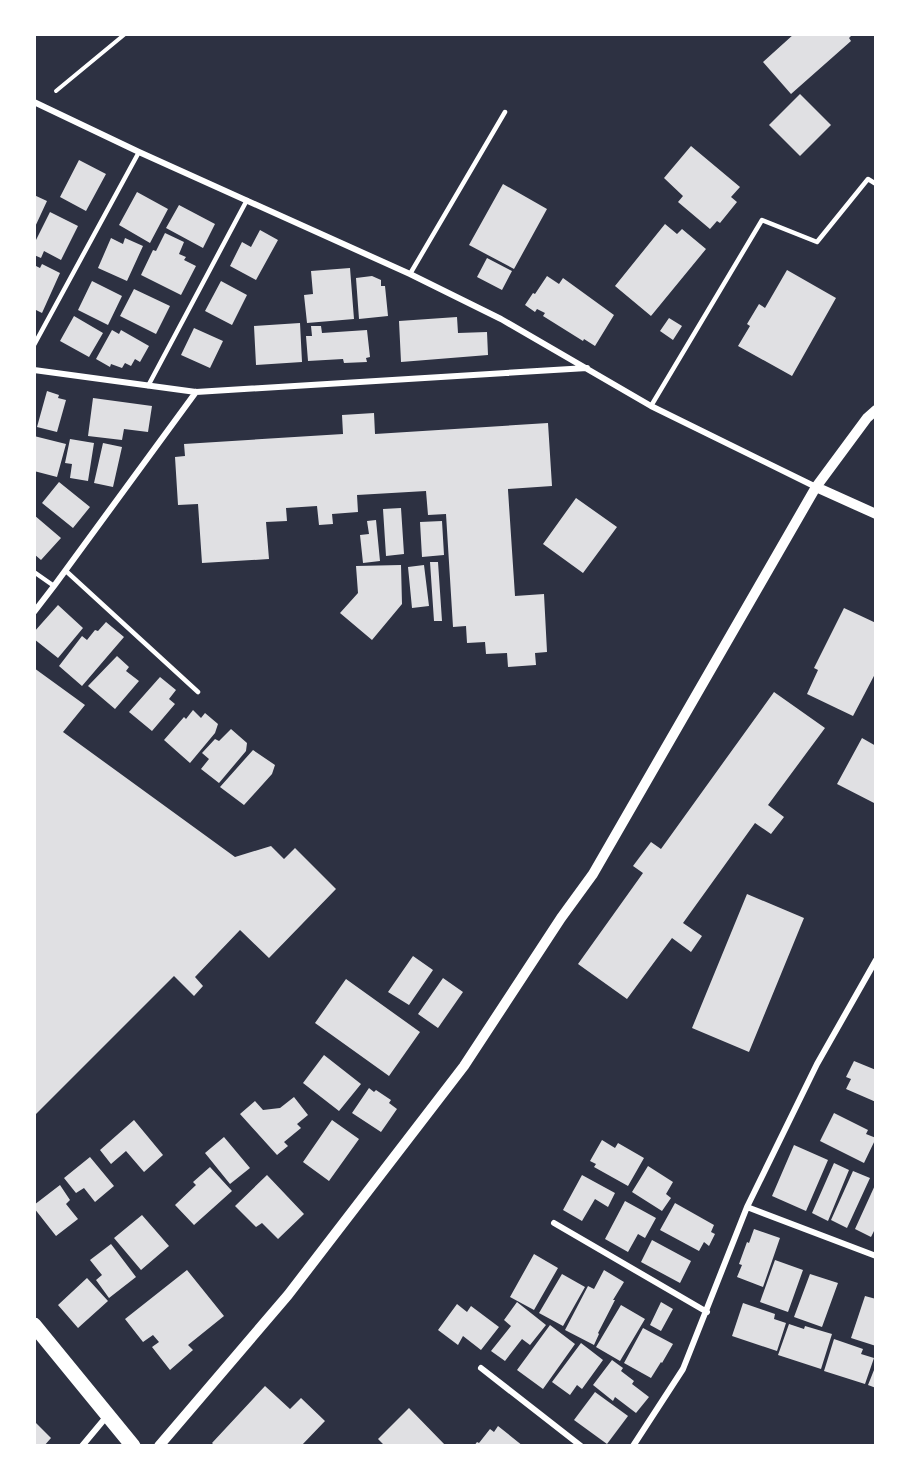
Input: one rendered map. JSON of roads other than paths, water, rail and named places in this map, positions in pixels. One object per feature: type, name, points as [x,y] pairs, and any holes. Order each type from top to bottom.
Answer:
[{"type":"main road","points":[[34,1325],[133,1446]]},
{"type":"street","points":[[34,102],[410,274],[501,319],[651,406],[876,514]]},
{"type":"street","points":[[34,370],[196,392],[588,368]]},
{"type":"street","points":[[34,612],[196,392]]},
{"type":"street","points":[[159,1446],[288,1295],[464,1066],[561,918],[593,874],[816,487],[867,418],[876,410]]},
{"type":"street","points":[[633,1446],[683,1369],[747,1207],[817,1064],[876,960]]},
{"type":"street","points":[[747,1207],[876,1256]]},
{"type":"street","points":[[554,1223],[707,1312]]},
{"type":"street","points":[[481,1368],[581,1446]]},
{"type":"street","points":[[82,1446],[108,1415]]},
{"type":"lane","points":[[410,274],[505,112]]},
{"type":"lane","points":[[34,345],[139,152]]},
{"type":"lane","points":[[651,406],[762,220],[817,242],[868,179],[876,184]]},
{"type":"lane","points":[[148,386],[247,200]]},
{"type":"lane","points":[[66,571],[198,692]]},
{"type":"lane","points":[[34,572],[54,586]]}]
